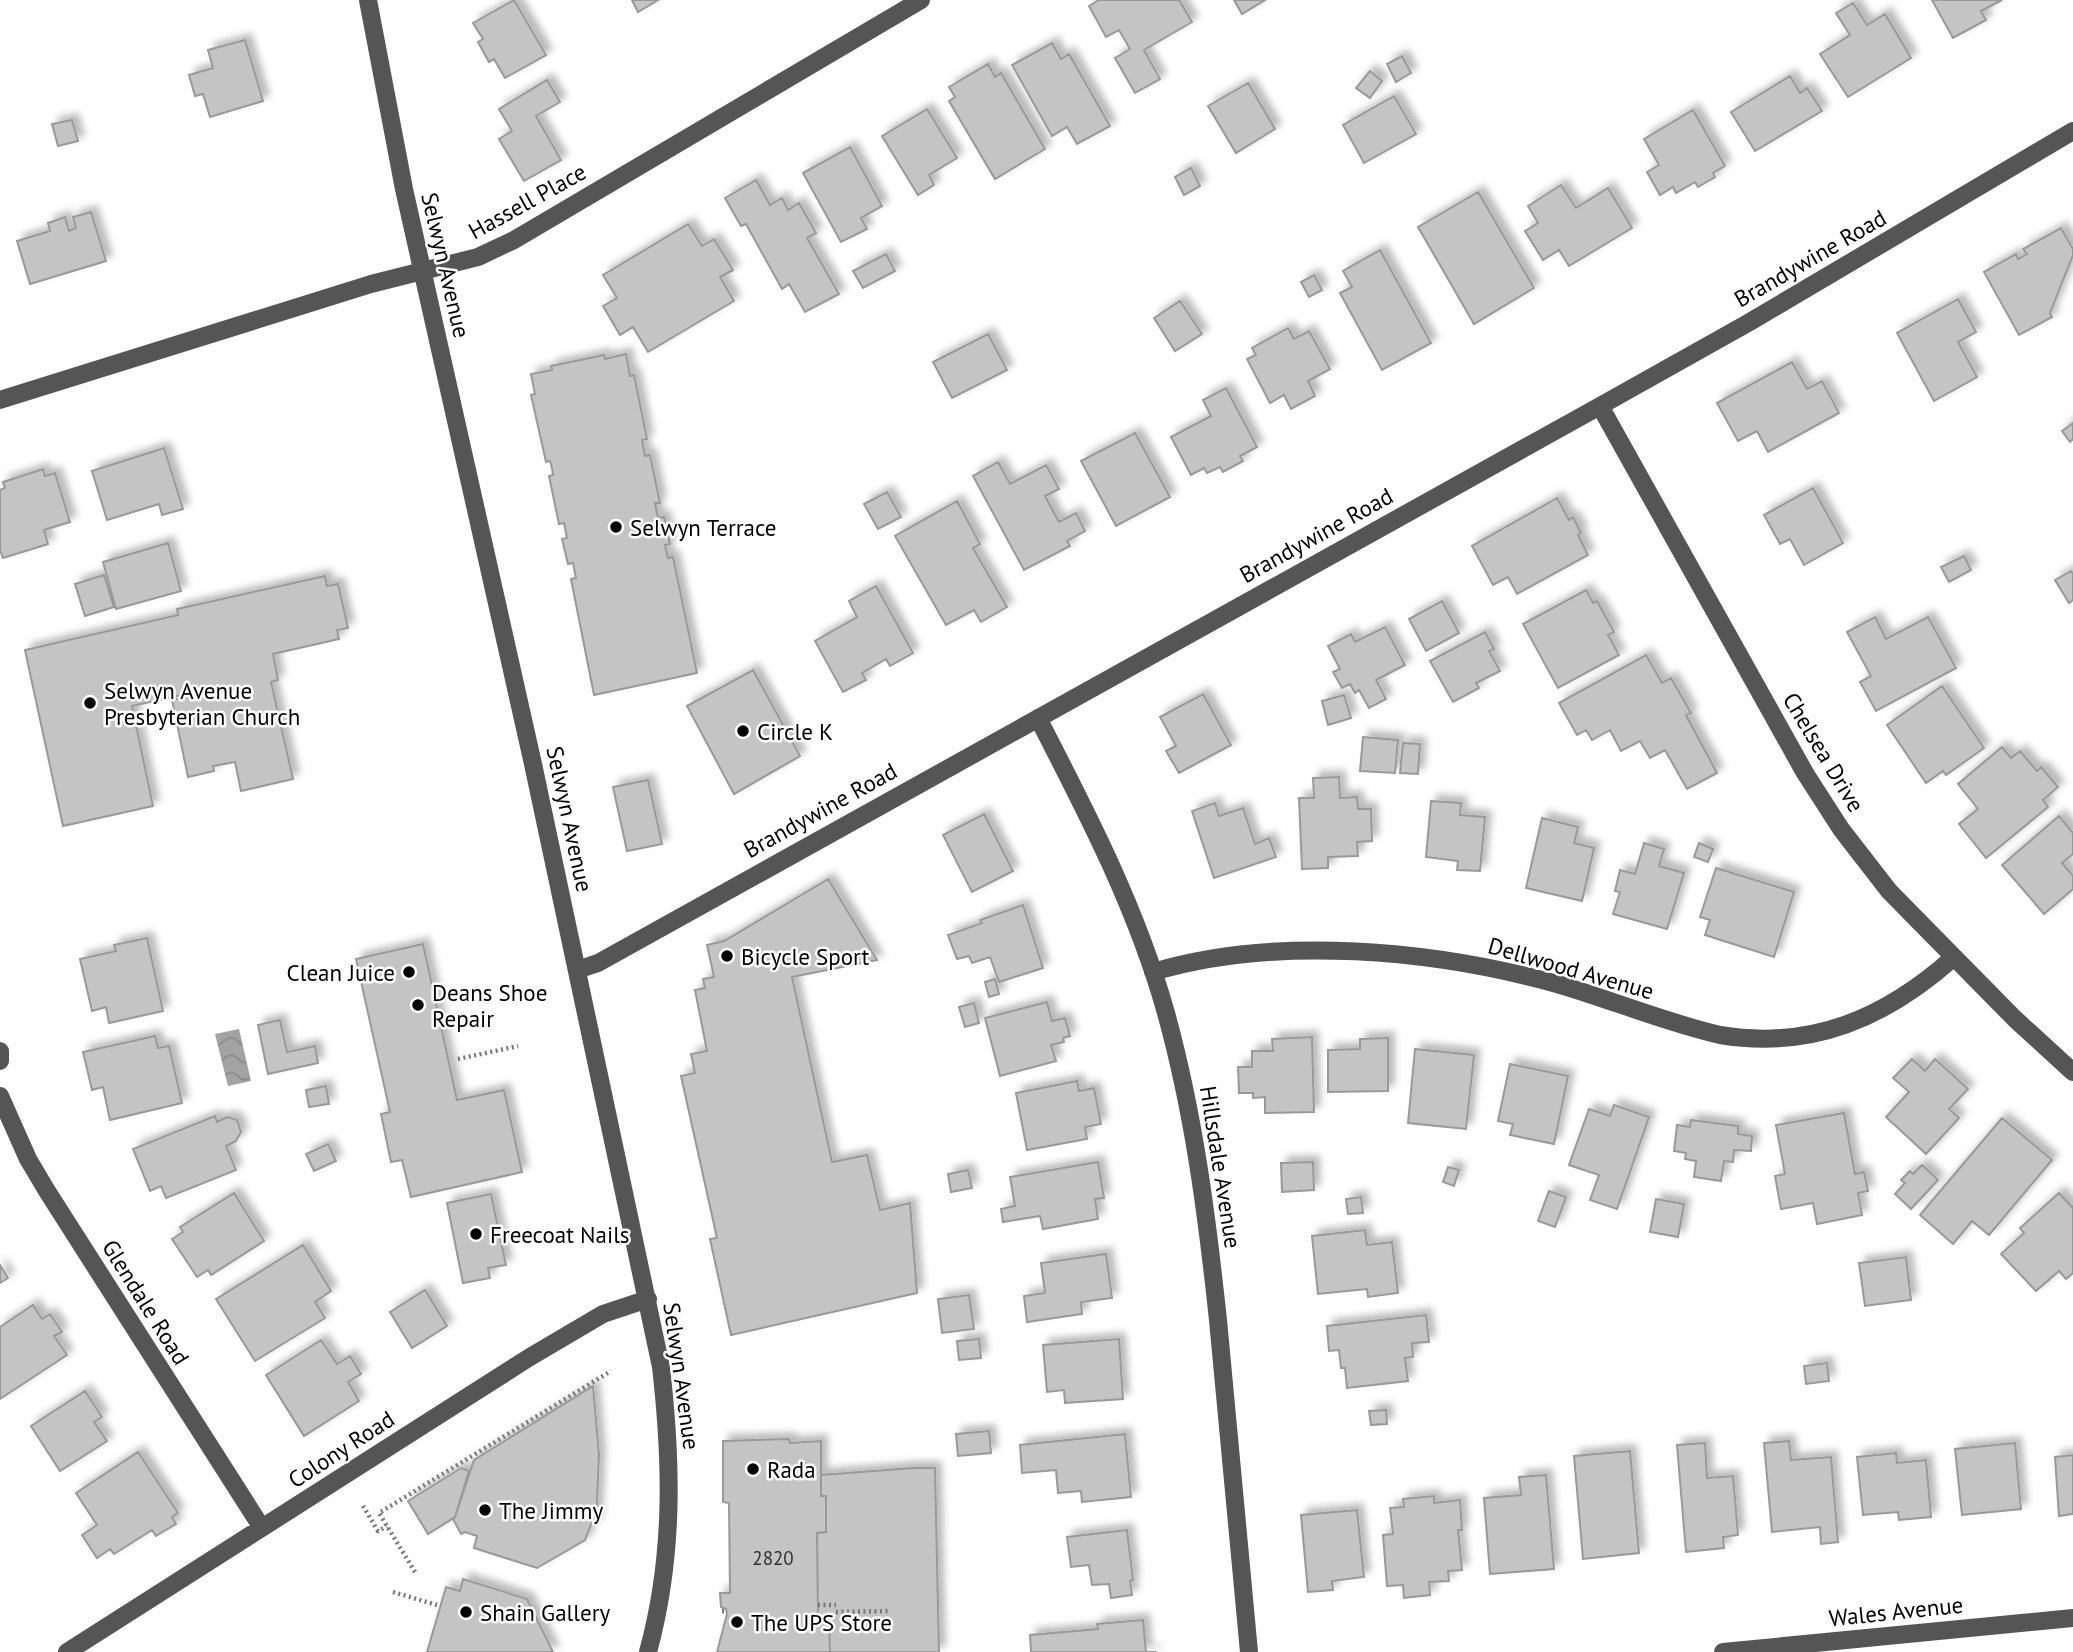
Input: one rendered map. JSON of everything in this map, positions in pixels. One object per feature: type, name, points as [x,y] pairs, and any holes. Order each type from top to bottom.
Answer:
[{"type":"street","name":"Selwyn Avenue","points":[[368,0],[422,272],[473,491],[648,1298],[664,1391],[670,1490],[664,1581],[648,1652]]},
{"type":"street","name":"Hassell Place","points":[[0,400],[361,287],[478,257],[514,240],[921,0]]},
{"type":"street","name":"Brandywine Road","points":[[577,970],[598,962],[1733,332],[2073,131]]},
{"type":"street","name":"Chelsea Drive","points":[[1600,406],[1824,803],[1874,875],[2015,1018],[2073,1072]]},
{"type":"street","name":"Hillsdale Avenue","points":[[1038,718],[1099,839],[1153,972],[1176,1052],[1197,1149],[1203,1195],[1225,1387],[1249,1652]]},
{"type":"street","name":"Dellwood Avenue","points":[[1153,972],[1219,956],[1283,951],[1413,957],[1526,976],[1720,1035],[1783,1039],[1830,1031],[1859,1019],[1904,995],[1954,957]]},
{"type":"street","points":[[0,1051],[0,1060]]},
{"type":"street","name":"Glendale Road","points":[[0,1097],[33,1168],[262,1528]]},
{"type":"street","name":"Colony Road","points":[[67,1652],[556,1341],[603,1314],[648,1298]]},
{"type":"street","name":"Wales Avenue","points":[[1724,1652],[2073,1618]]},
{"type":"path","points":[[458,1059],[518,1046]]},
{"type":"path","points":[[415,1572],[379,1513],[611,1371]]},
{"type":"path","points":[[363,1506],[379,1531],[387,1526]]},
{"type":"path","points":[[393,1592],[437,1605]]},
{"type":"path","points":[[818,1605],[836,1605]]},
{"type":"path","points":[[836,1612],[889,1611]]},
{"type":"water","points":[[239,1029],[251,1081],[228,1086],[215,1034]]},
{"type":"building","points":[[514,0],[546,55],[505,78],[494,59],[489,62],[478,42],[483,39],[473,23]]},
{"type":"building","points":[[632,0],[658,0],[638,12]]},
{"type":"building","points":[[1099,0],[1179,0],[1192,22],[1144,50],[1160,79],[1135,93],[1115,58],[1130,49],[1119,30],[1106,37],[1089,6]]},
{"type":"building","points":[[1234,0],[1265,0],[1242,14]]},
{"type":"building","points":[[1932,0],[2002,0],[1981,11],[1986,20],[1953,38]]},
{"type":"building","points":[[1853,3],[1867,25],[1885,14],[1911,58],[1848,97],[1820,54],[1850,35],[1836,13]]},
{"type":"building","points":[[245,40],[263,101],[210,117],[203,94],[195,96],[189,75],[213,68],[208,50]]},
{"type":"building","points":[[1052,43],[1061,59],[1069,54],[1110,126],[1077,144],[1067,127],[1052,136],[1012,65]]},
{"type":"building","points":[[1402,56],[1411,73],[1396,82],[1387,64]]},
{"type":"building","points":[[988,64],[995,77],[1001,73],[1045,149],[995,179],[949,101],[955,97],[949,87]]},
{"type":"building","points":[[1370,71],[1382,81],[1370,98],[1356,88]]},
{"type":"building","points":[[1790,76],[1800,93],[1807,88],[1822,111],[1755,151],[1731,112]]},
{"type":"building","points":[[547,80],[560,102],[536,116],[561,160],[524,181],[499,139],[512,131],[499,109]]},
{"type":"building","points":[[1248,83],[1275,129],[1236,153],[1208,106]]},
{"type":"building","points":[[1394,96],[1416,134],[1364,163],[1343,125]]},
{"type":"building","points":[[927,109],[957,158],[929,175],[934,185],[918,195],[882,136]]},
{"type":"building","points":[[1693,110],[1725,166],[1713,173],[1715,177],[1698,187],[1695,182],[1676,193],[1673,187],[1660,195],[1647,172],[1659,165],[1644,139]]},
{"type":"building","points":[[72,120],[78,141],[58,146],[52,124]]},
{"type":"building","points":[[850,147],[882,206],[861,218],[867,229],[841,242],[803,173]]},
{"type":"building","points":[[1191,168],[1200,186],[1184,195],[1175,177]]},
{"type":"building","points":[[756,180],[770,205],[782,198],[788,210],[799,203],[816,233],[807,238],[839,294],[805,312],[789,284],[782,289],[746,224],[741,226],[725,198]]},
{"type":"building","points":[[1561,185],[1576,208],[1608,188],[1632,228],[1569,266],[1559,250],[1543,260],[1525,231],[1538,223],[1528,206]]},
{"type":"building","points":[[1478,192],[1534,288],[1474,324],[1418,227]]},
{"type":"building","points":[[91,212],[106,261],[30,284],[17,241],[50,231],[48,223],[65,217],[69,231],[76,228],[73,217]]},
{"type":"building","points":[[688,224],[702,246],[714,239],[733,270],[720,277],[734,301],[648,352],[633,327],[620,335],[603,306],[617,298],[603,275]]},
{"type":"building","points":[[2061,228],[2073,249],[2073,255],[2050,313],[2052,317],[2019,335],[1984,272],[2016,254],[2018,259],[2027,254],[2023,249]]},
{"type":"building","points":[[1380,250],[1431,343],[1382,370],[1340,293],[1352,287],[1343,271]]},
{"type":"building","points":[[886,254],[895,271],[863,288],[853,271]]},
{"type":"building","points":[[1314,275],[1322,290],[1309,297],[1301,282]]},
{"type":"building","points":[[1958,299],[1976,332],[1958,342],[1977,377],[1934,401],[1897,333]]},
{"type":"building","points":[[1180,301],[1202,334],[1175,351],[1154,318]]},
{"type":"building","points":[[1288,328],[1294,339],[1309,331],[1330,369],[1308,381],[1315,396],[1291,409],[1284,395],[1270,403],[1247,359],[1256,355],[1252,348]]},
{"type":"building","points":[[988,334],[1007,370],[952,398],[933,362]]},
{"type":"building","name":"Selwyn Terrace","points":[[626,354],[630,376],[634,375],[647,439],[642,440],[645,456],[650,455],[660,503],[655,503],[658,518],[664,517],[670,544],[665,545],[668,558],[673,557],[697,673],[594,695],[571,579],[576,578],[573,563],[568,564],[562,539],[567,538],[564,523],[559,524],[549,476],[553,475],[552,468],[550,461],[546,462],[531,395],[535,394],[531,374],[552,370],[551,366],[604,355],[605,359]]},
{"type":"building","points":[[1792,362],[1807,389],[1822,381],[1839,413],[1768,452],[1757,431],[1738,441],[1717,403]]},
{"type":"building","points":[[1226,388],[1257,447],[1240,456],[1243,461],[1223,472],[1220,467],[1207,473],[1204,468],[1191,475],[1171,437],[1211,416],[1203,400]]},
{"type":"building","points":[[2073,423],[2073,439],[2070,442],[2062,431]]},
{"type":"building","points":[[1135,433],[1170,497],[1116,526],[1081,461]]},
{"type":"building","points":[[164,448],[183,509],[162,515],[159,504],[107,520],[92,471]]},
{"type":"building","points":[[998,462],[1010,484],[1046,465],[1059,489],[1045,496],[1059,522],[1076,513],[1085,531],[1067,541],[1070,546],[1024,570],[973,476]]},
{"type":"building","points":[[43,469],[45,476],[55,473],[70,522],[44,530],[48,544],[3,558],[0,550],[0,490],[5,488],[3,482]]},
{"type":"building","points":[[1813,488],[1843,543],[1804,565],[1790,539],[1780,544],[1764,515]]},
{"type":"building","points":[[887,492],[901,517],[878,529],[864,504]]},
{"type":"building","points":[[1557,498],[1569,520],[1573,517],[1588,555],[1517,594],[1508,577],[1493,585],[1472,546]]},
{"type":"building","points":[[957,501],[980,544],[973,548],[1007,607],[981,622],[974,610],[946,625],[895,536]]},
{"type":"building","points":[[168,543],[181,591],[116,609],[103,562]]},
{"type":"building","points":[[1964,556],[1971,570],[1949,582],[1941,567]]},
{"type":"building","points":[[2071,571],[2073,600],[2069,603],[2055,580]]},
{"type":"building","points":[[104,575],[114,607],[85,616],[75,584]]},
{"type":"building","name":"Selwyn Avenue Presbyterian Church","points":[[325,576],[327,586],[338,584],[348,628],[337,630],[339,639],[273,654],[278,680],[271,682],[293,779],[241,791],[235,762],[213,766],[214,771],[188,777],[172,700],[187,697],[186,694],[132,706],[153,806],[63,826],[25,650],[178,615],[177,609]]},
{"type":"building","points":[[876,586],[913,653],[890,666],[886,659],[862,673],[866,680],[843,692],[815,641],[857,617],[849,601]]},
{"type":"building","points":[[1586,590],[1593,603],[1597,601],[1614,632],[1608,635],[1619,655],[1558,688],[1523,624]]},
{"type":"building","points":[[1442,601],[1459,633],[1426,651],[1409,619]]},
{"type":"building","points":[[1875,617],[1886,639],[1928,617],[1956,668],[1876,711],[1860,682],[1871,676],[1847,632]]},
{"type":"building","points":[[1385,627],[1405,665],[1376,680],[1386,699],[1369,708],[1359,690],[1355,693],[1350,684],[1342,688],[1333,672],[1340,669],[1328,646],[1351,634],[1355,642]]},
{"type":"building","points":[[1485,632],[1494,649],[1489,651],[1500,671],[1476,683],[1479,688],[1453,702],[1430,661]]},
{"type":"building","points":[[1646,655],[1662,683],[1671,678],[1691,713],[1686,715],[1717,773],[1687,789],[1665,750],[1650,758],[1640,741],[1621,751],[1610,730],[1592,740],[1586,730],[1577,735],[1559,703]]},
{"type":"building","name":"Circle K","points":[[753,670],[800,756],[734,794],[687,706]]},
{"type":"building","points":[[1942,686],[1984,748],[1946,775],[1943,771],[1926,783],[1887,725]]},
{"type":"building","points":[[1203,694],[1231,745],[1179,773],[1166,751],[1176,746],[1160,717]]},
{"type":"building","points":[[1344,695],[1351,718],[1328,725],[1322,701]]},
{"type":"building","points":[[1363,737],[1398,740],[1395,773],[1360,771]]},
{"type":"building","points":[[1403,743],[1420,744],[1418,774],[1400,773]]},
{"type":"building","points":[[2002,747],[2011,758],[2020,751],[2037,771],[2041,767],[2058,787],[2043,800],[2048,807],[1986,858],[1959,824],[1978,809],[1958,784]]},
{"type":"building","points":[[1339,777],[1340,798],[1357,797],[1358,809],[1371,809],[1372,841],[1357,842],[1358,856],[1328,857],[1328,868],[1302,869],[1299,798],[1314,798],[1313,778]]},
{"type":"building","points":[[648,780],[662,844],[627,851],[613,787]]},
{"type":"building","points":[[1431,801],[1461,803],[1460,815],[1485,817],[1480,871],[1457,870],[1458,861],[1426,857]]},
{"type":"building","points":[[1215,803],[1219,816],[1243,808],[1255,844],[1269,838],[1276,857],[1214,878],[1192,811]]},
{"type":"building","points":[[984,814],[1013,871],[972,892],[943,835]]},
{"type":"building","points":[[2059,816],[2073,833],[2073,854],[2062,863],[2073,876],[2073,889],[2044,914],[2002,865]]},
{"type":"building","points":[[1542,818],[1578,827],[1574,843],[1594,848],[1582,901],[1526,888]]},
{"type":"building","points":[[1644,843],[1664,849],[1659,866],[1684,873],[1667,929],[1613,914],[1620,892],[1615,891],[1620,870],[1635,874]]},
{"type":"building","points":[[1699,843],[1713,849],[1708,862],[1694,857]]},
{"type":"building","points":[[1716,868],[1794,892],[1774,957],[1705,935],[1710,920],[1700,917]]},
{"type":"building","points":[[828,879],[877,960],[792,977],[832,1162],[867,1155],[880,1210],[910,1203],[917,1293],[731,1335],[710,1239],[717,1238],[681,1076],[695,1073],[691,1054],[707,1051],[695,990],[705,988],[703,979],[714,977],[707,945],[724,941]]},
{"type":"building","points":[[1023,905],[1043,968],[999,982],[990,957],[972,963],[969,956],[957,959],[948,935]]},
{"type":"building","points":[[147,938],[163,1011],[109,1023],[106,1007],[92,1011],[80,959],[116,951],[114,945]]},
{"type":"building","points":[[423,944],[457,1100],[504,1090],[522,1172],[411,1197],[402,1160],[391,1162],[381,1114],[390,1112],[356,959]]},
{"type":"building","points":[[995,979],[999,994],[989,997],[985,982]]},
{"type":"building","points":[[1047,1002],[1052,1021],[1065,1018],[1070,1036],[1063,1038],[1064,1042],[1051,1045],[1056,1061],[1000,1076],[985,1018]]},
{"type":"building","points":[[974,1003],[979,1023],[965,1027],[959,1007]]},
{"type":"building","points":[[280,1020],[287,1052],[315,1046],[318,1063],[268,1074],[258,1025]]},
{"type":"building","points":[[155,1036],[158,1048],[169,1046],[182,1103],[110,1120],[103,1087],[92,1090],[83,1052]]},
{"type":"building","points":[[1312,1037],[1314,1112],[1265,1113],[1265,1097],[1253,1098],[1253,1093],[1239,1093],[1238,1067],[1252,1067],[1252,1051],[1273,1051],[1272,1039]]},
{"type":"building","points":[[1388,1038],[1388,1091],[1328,1092],[1328,1050],[1360,1049],[1360,1039]]},
{"type":"building","points":[[1415,1049],[1474,1055],[1466,1129],[1408,1123]]},
{"type":"building","points":[[1912,1059],[1925,1071],[1935,1059],[1968,1089],[1949,1109],[1959,1118],[1926,1154],[1886,1117],[1909,1092],[1893,1078]]},
{"type":"building","points":[[1510,1064],[1568,1076],[1554,1144],[1510,1135],[1513,1124],[1498,1121]]},
{"type":"building","points":[[1077,1081],[1079,1091],[1094,1088],[1101,1124],[1085,1127],[1087,1139],[1027,1150],[1016,1093]]},
{"type":"building","points":[[326,1086],[329,1104],[309,1107],[306,1090]]},
{"type":"building","points":[[1614,1105],[1649,1117],[1617,1209],[1590,1200],[1599,1175],[1569,1165],[1589,1109],[1610,1116]]},
{"type":"building","points":[[1844,1113],[1855,1174],[1864,1172],[1868,1191],[1858,1193],[1862,1215],[1817,1224],[1813,1203],[1781,1209],[1775,1176],[1785,1174],[1776,1125]]},
{"type":"building","points":[[215,1116],[217,1122],[227,1117],[237,1120],[241,1132],[236,1141],[226,1146],[236,1170],[166,1198],[161,1186],[150,1191],[133,1149]]},
{"type":"building","points":[[2002,1118],[2052,1160],[1989,1235],[1972,1221],[1953,1244],[1920,1215]]},
{"type":"building","points":[[1691,1120],[1738,1126],[1738,1134],[1752,1136],[1751,1151],[1734,1150],[1733,1162],[1724,1161],[1721,1181],[1694,1177],[1696,1161],[1685,1159],[1686,1153],[1674,1151],[1677,1125],[1690,1127]]},
{"type":"building","points":[[328,1144],[336,1161],[314,1171],[306,1154]]},
{"type":"building","points":[[1098,1162],[1104,1198],[1095,1199],[1098,1219],[1043,1229],[1040,1216],[1003,1222],[1001,1209],[1015,1206],[1010,1177]]},
{"type":"building","points":[[1313,1162],[1314,1190],[1282,1192],[1281,1163]]},
{"type":"building","points":[[1922,1165],[1938,1180],[1911,1209],[1895,1194],[1905,1183],[1901,1180]]},
{"type":"building","points":[[1448,1167],[1459,1170],[1454,1186],[1443,1182]]},
{"type":"building","points":[[968,1170],[972,1188],[951,1192],[948,1174]]},
{"type":"building","points":[[1549,1191],[1566,1197],[1555,1227],[1538,1221]]},
{"type":"building","points":[[234,1193],[264,1241],[211,1275],[208,1270],[197,1277],[172,1239],[183,1232],[180,1227]]},
{"type":"building","points":[[2059,1193],[2073,1206],[2073,1273],[2066,1279],[2059,1271],[2036,1291],[2001,1254],[2024,1233],[2020,1228]]},
{"type":"building","name":"Freecoat Nails","points":[[491,1194],[506,1265],[488,1268],[490,1278],[463,1283],[447,1203]]},
{"type":"building","points":[[1361,1197],[1363,1213],[1348,1214],[1346,1199]]},
{"type":"building","points":[[1656,1199],[1684,1204],[1678,1237],[1650,1232]]},
{"type":"building","points":[[1365,1230],[1367,1245],[1392,1242],[1398,1293],[1368,1297],[1367,1289],[1318,1294],[1312,1236]]},
{"type":"building","points":[[303,1245],[331,1291],[315,1302],[325,1318],[255,1361],[216,1299]]},
{"type":"building","points":[[1106,1254],[1112,1298],[1081,1302],[1082,1314],[1027,1322],[1024,1296],[1045,1293],[1041,1263]]},
{"type":"building","points":[[1906,1257],[1911,1300],[1865,1306],[1859,1263]]},
{"type":"building","points":[[0,1265],[8,1278],[0,1283]]},
{"type":"building","points":[[425,1290],[447,1326],[412,1348],[390,1312]]},
{"type":"building","points":[[969,1295],[974,1329],[942,1333],[938,1299]]},
{"type":"building","points":[[33,1305],[42,1319],[50,1314],[62,1332],[54,1336],[67,1355],[0,1399],[0,1327]]},
{"type":"building","points":[[1426,1315],[1429,1342],[1412,1343],[1413,1357],[1405,1358],[1408,1381],[1347,1388],[1345,1368],[1341,1368],[1339,1350],[1329,1351],[1327,1326]]},
{"type":"building","points":[[979,1339],[981,1358],[959,1360],[957,1341]]},
{"type":"building","points":[[1119,1339],[1123,1399],[1065,1403],[1064,1390],[1047,1392],[1043,1345]]},
{"type":"building","points":[[321,1340],[337,1364],[350,1356],[361,1374],[348,1382],[359,1401],[304,1436],[266,1375]]},
{"type":"building","points":[[1827,1363],[1829,1381],[1806,1384],[1804,1366]]},
{"type":"building","points":[[593,1386],[599,1455],[596,1524],[592,1522],[585,1540],[537,1568],[474,1548],[477,1536],[465,1532],[461,1534],[453,1519],[474,1460]]},
{"type":"building","points":[[85,1391],[102,1417],[94,1422],[107,1441],[60,1471],[31,1426]]},
{"type":"building","points":[[1386,1410],[1387,1424],[1371,1425],[1369,1411]]},
{"type":"building","points":[[989,1431],[991,1453],[958,1456],[956,1434]]},
{"type":"building","points":[[1125,1434],[1131,1497],[1082,1502],[1081,1491],[1058,1493],[1056,1470],[1022,1473],[1020,1445]]},
{"type":"building","points":[[789,1439],[790,1443],[821,1441],[821,1496],[826,1496],[826,1532],[817,1533],[818,1616],[829,1616],[830,1652],[717,1652],[727,1614],[726,1609],[721,1607],[720,1593],[730,1593],[729,1503],[723,1502],[723,1441]]},
{"type":"building","points":[[1789,1441],[1791,1460],[1831,1457],[1838,1542],[1821,1544],[1820,1527],[1772,1532],[1764,1443]]},
{"type":"building","points":[[1705,1443],[1707,1478],[1733,1476],[1738,1535],[1723,1537],[1724,1548],[1686,1552],[1677,1445]]},
{"type":"building","points":[[2015,1443],[2021,1509],[1962,1515],[1955,1449]]},
{"type":"building","points":[[1630,1451],[1639,1553],[1583,1559],[1574,1456]]},
{"type":"building","points":[[138,1452],[178,1513],[172,1517],[176,1524],[156,1536],[152,1530],[114,1554],[110,1549],[97,1558],[82,1535],[97,1525],[76,1493]]},
{"type":"building","points":[[1896,1453],[1897,1463],[1926,1460],[1931,1517],[1899,1520],[1898,1512],[1863,1515],[1857,1457]]},
{"type":"building","points":[[2073,1455],[2073,1514],[2059,1516],[2055,1457]]},
{"type":"building","points":[[461,1468],[469,1471],[455,1517],[428,1534],[408,1501]]},
{"type":"building","points":[[935,1468],[939,1652],[830,1652],[829,1616],[818,1616],[817,1533],[826,1532],[826,1496],[821,1496],[821,1475]]},
{"type":"building","points":[[1546,1475],[1554,1569],[1490,1574],[1484,1498],[1521,1495],[1519,1477]]},
{"type":"building","points":[[1434,1496],[1434,1503],[1460,1500],[1462,1530],[1458,1530],[1462,1570],[1448,1571],[1449,1581],[1429,1582],[1430,1595],[1404,1598],[1403,1585],[1387,1586],[1383,1535],[1393,1534],[1390,1508],[1404,1507],[1403,1499]]},
{"type":"building","points":[[1357,1510],[1364,1577],[1332,1581],[1333,1590],[1308,1592],[1301,1515]]},
{"type":"building","points":[[1127,1530],[1133,1580],[1130,1581],[1132,1595],[1111,1598],[1109,1584],[1092,1585],[1089,1565],[1071,1567],[1067,1537]]},
{"type":"building","points":[[463,1579],[527,1599],[553,1652],[427,1652],[446,1587],[460,1591]]},
{"type":"building","points":[[1143,1620],[1146,1652],[1031,1652],[1030,1635],[1098,1629],[1097,1624]]},
{"type":"place","name":"Selwyn Terrace","points":[[616,527]]},
{"type":"place","name":"Selwyn Avenue Presbyterian Church","points":[[90,703]]},
{"type":"place","name":"Circle K","points":[[743,731]]},
{"type":"place","name":"Bicycle Sport","points":[[727,956]]},
{"type":"place","name":"Clean Juice","points":[[409,972]]},
{"type":"place","name":"Deans Shoe Repair","points":[[418,1005]]},
{"type":"place","name":"Freecoat Nails","points":[[476,1234]]},
{"type":"place","name":"Rada","points":[[753,1469]]},
{"type":"place","name":"The Jimmy","points":[[485,1510]]},
{"type":"place","name":"Shain Gallery","points":[[466,1612]]},
{"type":"place","name":"The UPS Store","points":[[737,1622]]}]
